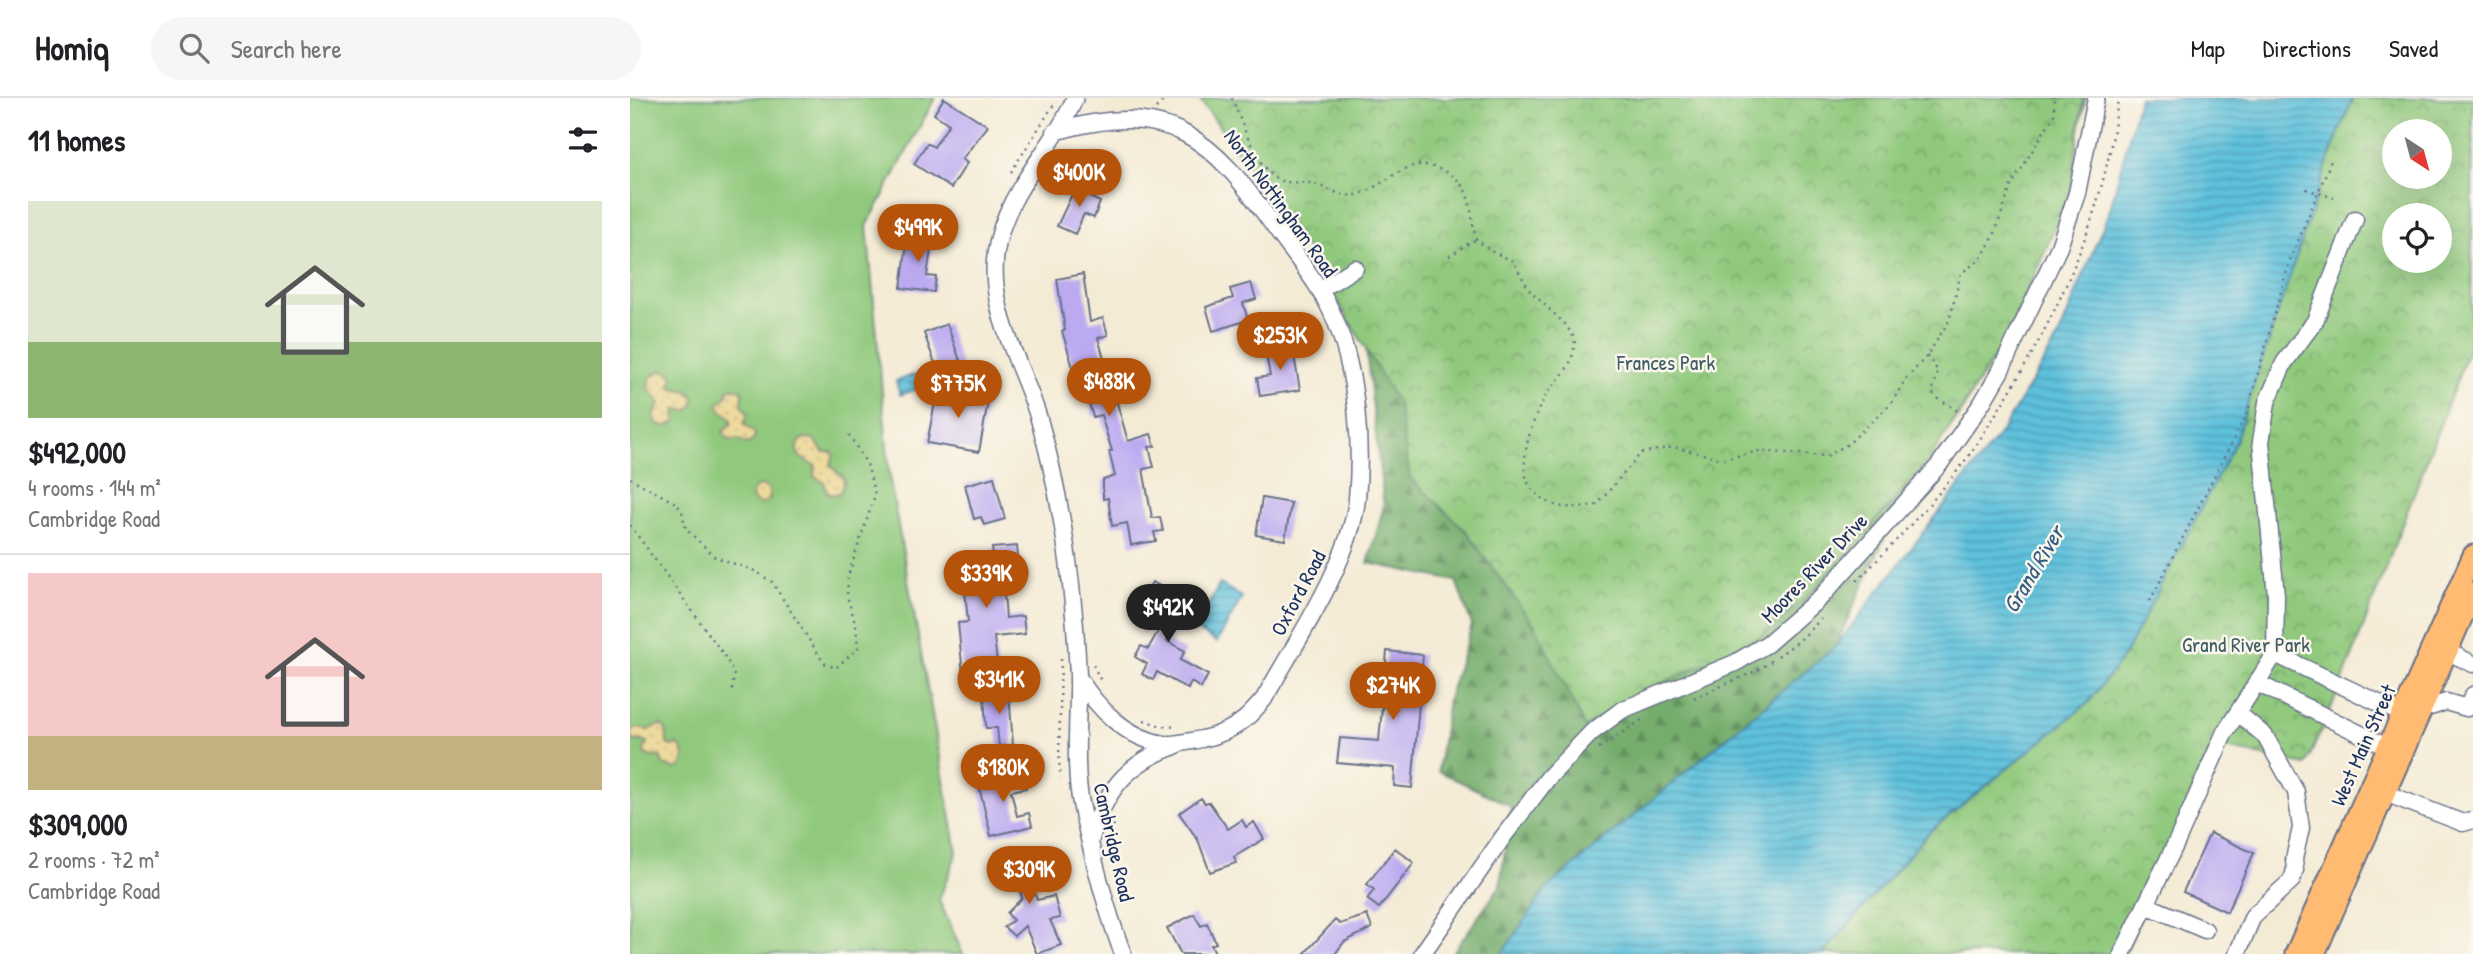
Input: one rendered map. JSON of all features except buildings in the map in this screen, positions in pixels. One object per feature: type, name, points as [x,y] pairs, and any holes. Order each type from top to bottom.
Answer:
[{"type":"main road","name":"West Main Street","points":[[2440,647],[2473,557]]},
{"type":"main road","name":"West Main Street","points":[[2295,954],[2377,790],[2387,747],[2440,647],[2473,593]]},
{"type":"main road","name":"West Main Street","points":[[2315,954],[2409,709]]},
{"type":"street","points":[[1055,132],[1075,98]]},
{"type":"street","name":"Moores River Drive","points":[[1422,954],[1503,837],[1548,778],[1592,733],[1622,710],[1735,663],[1767,644],[1821,597],[1917,490],[1967,426],[2000,372],[2059,247],[2077,192],[2096,98]]},
{"type":"street","name":"North Nottingham Road","points":[[1055,132],[1080,118],[1107,110],[1160,103],[1209,138],[1320,290],[1336,322],[1356,408]]},
{"type":"street","name":"Cambridge Road","points":[[1055,132],[1017,191],[1003,222],[996,252],[995,275],[1006,328],[1032,395],[1054,472],[1068,551],[1078,677],[1078,790],[1100,886],[1123,954]]},
{"type":"street","points":[[2122,954],[2224,734],[2275,654],[2276,596],[2261,442],[2267,402],[2284,363],[2315,321],[2355,219]]},
{"type":"street","points":[[1320,290],[1354,268]]},
{"type":"street","name":"Oxford Road","points":[[1078,677],[1091,699],[1125,727],[1142,737],[1165,744],[1184,735],[1210,737],[1245,719],[1264,699],[1341,558],[1356,501],[1359,440],[1356,408]]},
{"type":"street","points":[[2440,647],[2473,664]]},
{"type":"street","points":[[2275,654],[2409,709],[2446,702],[2471,704]]},
{"type":"street","points":[[2257,682],[2387,747]]},
{"type":"street","points":[[2237,954],[2253,916],[2292,880],[2301,828],[2296,792],[2265,736],[2238,713]]},
{"type":"street","name":"Oxford Road","points":[[1090,842],[1097,817],[1125,776],[1150,755],[1184,735]]},
{"type":"street","points":[[2377,790],[2463,823],[2473,820]]},
{"type":"street","points":[[2146,905],[2205,930]]},
{"type":"path","points":[[1017,191],[1006,183],[1058,98]]},
{"type":"path","points":[[1232,98],[1245,131],[1268,173],[1287,183],[1310,183],[1347,196],[1357,195],[1415,165],[1434,167],[1460,180],[1468,194],[1476,239],[1491,251],[1513,261],[1530,291],[1565,324],[1575,339],[1568,369],[1545,397],[1536,416],[1528,440],[1524,474],[1529,486],[1545,502],[1564,508],[1597,505],[1641,453],[1673,447],[1724,459],[1759,451],[1827,456],[1848,444],[1891,404],[1905,380],[1927,356],[1950,321],[1961,274],[1980,260],[1994,236],[2011,186],[2054,115],[2054,98]]},
{"type":"path","points":[[2150,601],[2247,413],[2289,263],[2331,161]]},
{"type":"path","points":[[2306,189],[2334,198]]},
{"type":"path","points":[[1449,257],[1476,239]]},
{"type":"path","points":[[1927,356],[1938,371],[1932,392],[1937,399],[1957,410],[1967,426],[1982,436]]},
{"type":"path","points":[[630,478],[677,504],[686,528],[715,557],[755,571],[772,582],[824,663],[836,668],[858,648],[856,626],[847,596],[848,576],[875,495],[867,464],[849,435]]},
{"type":"path","points":[[630,525],[724,655],[734,673],[733,692]]},
{"type":"path","points":[[1061,656],[1059,762],[1063,786]]},
{"type":"path","points":[[1092,664],[1104,687]]},
{"type":"path","points":[[1137,718],[1184,735]]},
{"type":"path","points":[[1110,863],[1109,852],[1117,814]]},
{"type":"green space","points":[[630,98],[935,98],[867,226],[890,481],[957,852],[939,900],[963,954],[630,954]]},
{"type":"green space","name":"Frances Park","points":[[1199,98],[2083,98],[2071,191],[2008,335],[1928,462],[1811,593],[1759,637],[1646,691],[1585,727],[1536,628],[1466,531],[1410,478],[1398,404],[1309,252]]},
{"type":"green space","name":"Frances Park","points":[[1974,98],[2086,98],[2064,195],[1999,342],[1962,411],[1911,480],[1835,647],[1546,889],[1502,954],[1452,954],[1500,886],[1511,806],[1438,771],[1448,699],[1472,625],[1456,581],[1368,563],[1384,506],[1366,349],[1445,393]]},
{"type":"green space","name":"Grand River Park","points":[[2353,98],[2473,98],[2471,343],[2343,680],[2306,765],[2212,745],[2125,954],[1823,954],[1929,832],[2088,703],[2124,656],[2149,607]]},
{"type":"sand","points":[[663,370],[671,373],[672,388],[688,391],[694,397],[693,406],[687,411],[677,409],[676,422],[665,427],[657,424],[654,415],[660,403],[648,387],[651,376]]},
{"type":"sand","points":[[732,388],[738,388],[743,393],[742,406],[748,413],[744,424],[754,432],[755,437],[750,443],[746,444],[739,439],[730,441],[723,432],[731,424],[731,418],[718,404]]},
{"type":"sand","points":[[804,438],[814,439],[823,452],[832,452],[834,455],[830,465],[844,479],[840,493],[830,495],[824,482],[814,477],[815,466],[800,457],[796,450]]},
{"type":"sand","points":[[761,486],[767,489],[770,495],[767,501],[761,504],[755,501],[752,495],[755,489]]},
{"type":"sand","points":[[661,725],[666,729],[667,744],[677,744],[683,751],[683,762],[676,769],[663,765],[660,756],[651,757],[645,754],[644,749],[648,742],[632,740],[631,732],[635,728],[647,730]]},
{"type":"water","name":"Grand River","points":[[2139,98],[2353,98],[2331,152],[2234,445],[2124,656],[2088,703],[1929,832],[1823,954],[1502,954],[1546,889],[1835,647],[2001,432],[2058,338],[2110,209]]},
{"type":"water","points":[[928,370],[932,384],[900,395],[896,381]]},
{"type":"water","points":[[1220,584],[1242,597],[1217,642],[1195,629]]}]
